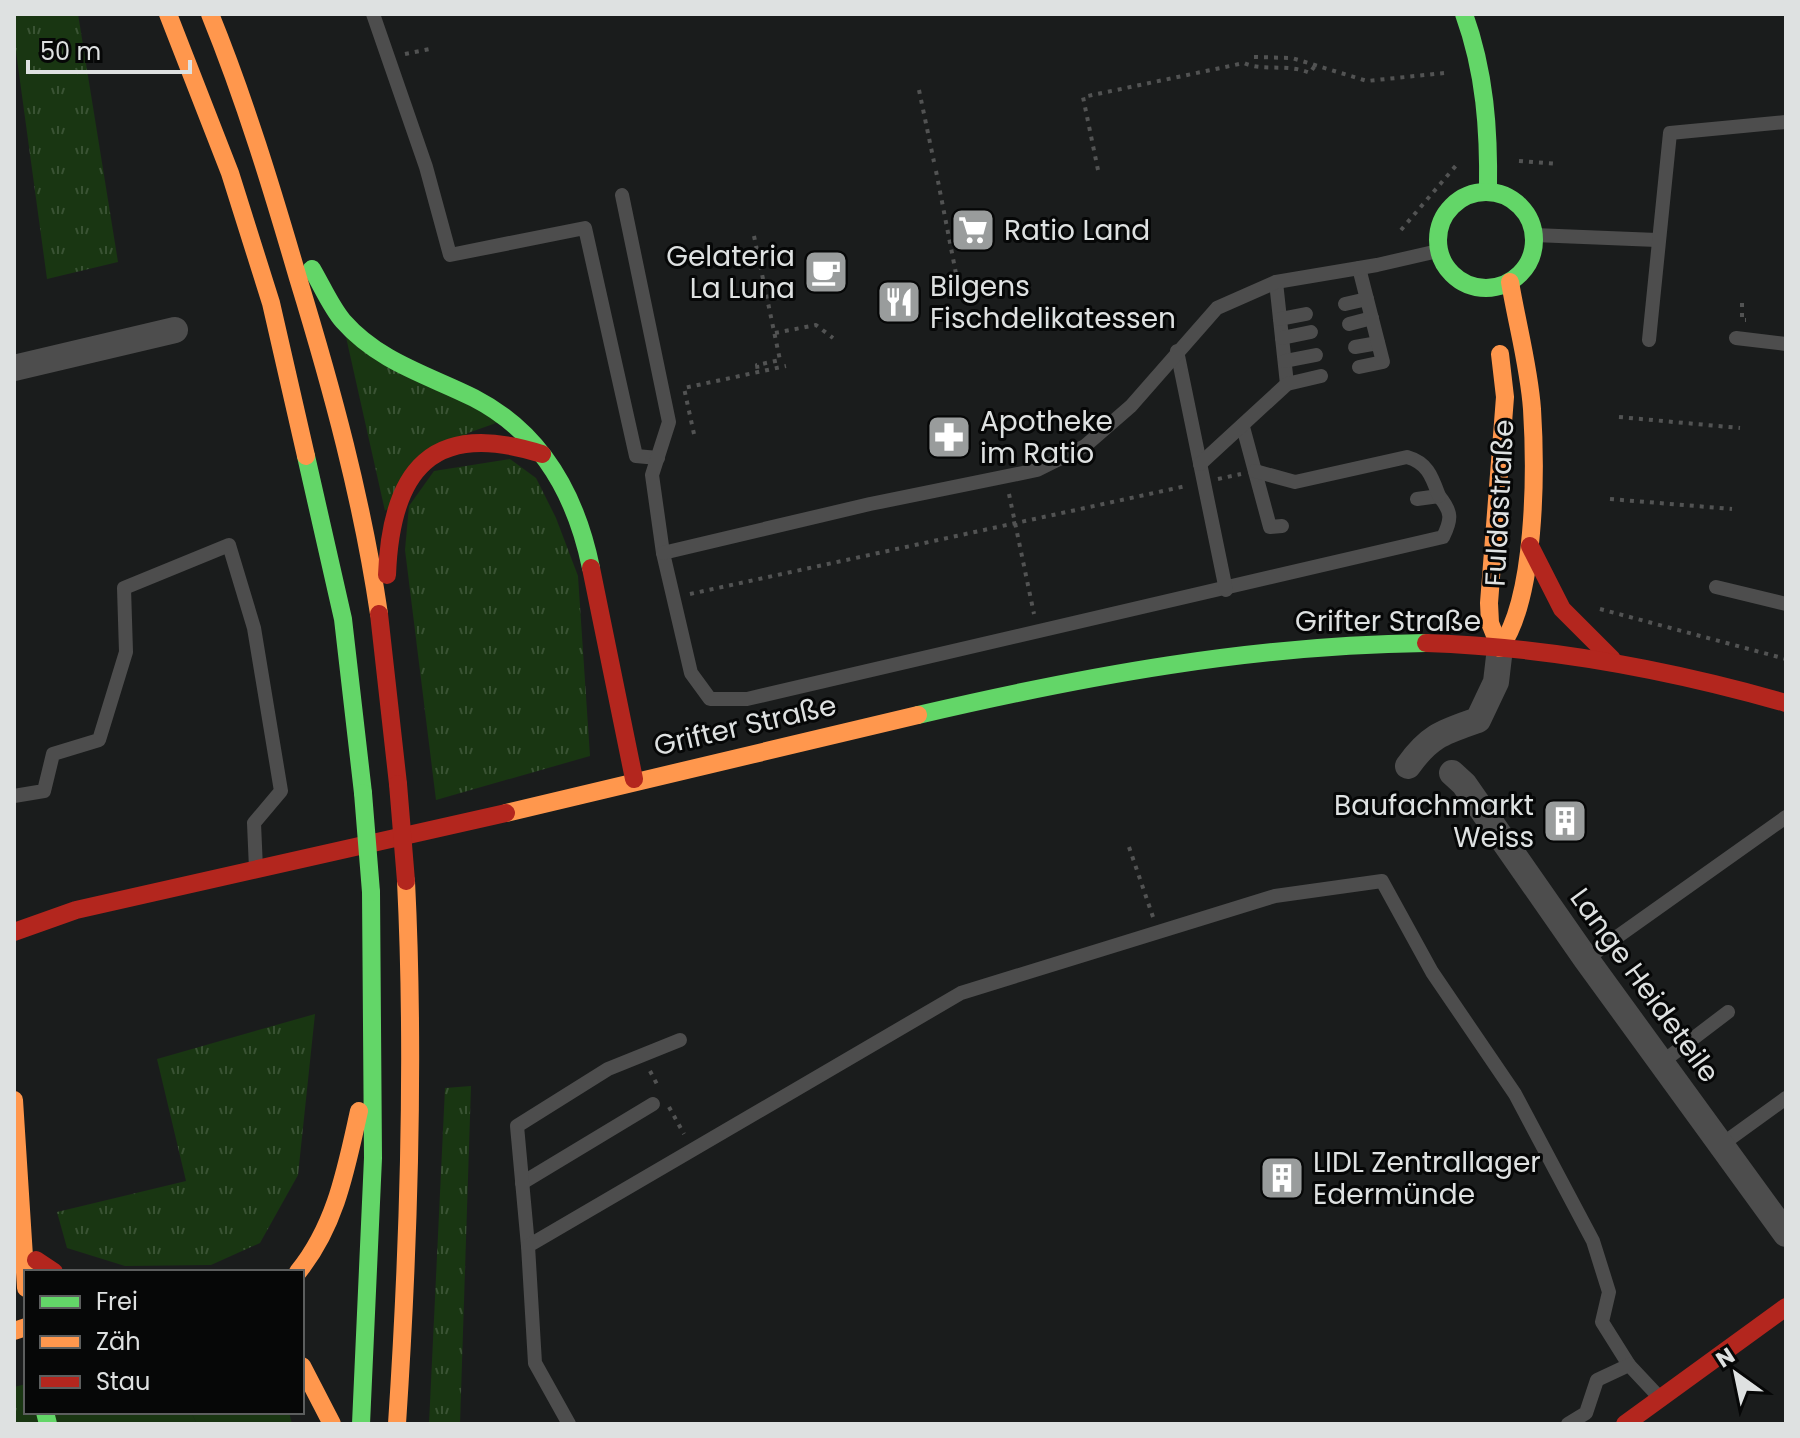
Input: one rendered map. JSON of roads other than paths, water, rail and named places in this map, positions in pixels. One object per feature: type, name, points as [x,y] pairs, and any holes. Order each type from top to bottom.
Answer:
[{"type":"main road","points":[[168,14],[230,173],[271,303],[343,619],[371,892],[375,1030],[373,1261],[361,1424]]},
{"type":"main road","points":[[210,14],[232,67],[266,168],[336,408],[361,509],[386,657],[412,973],[411,1146],[397,1424]]},
{"type":"main road","points":[[1464,14],[1475,42],[1489,108],[1488,191]]},
{"type":"main road","points":[[266,168],[316,279],[343,321],[383,355],[420,377],[473,398],[507,418],[545,455],[564,483],[575,508],[634,779]]},
{"type":"main road","points":[[1488,191],[1514,200],[1531,222],[1534,235],[1529,262],[1510,282],[1488,296],[1451,274],[1438,251],[1437,236],[1449,209],[1460,199],[1488,191]]},
{"type":"main road","name":"Fuldastraße","points":[[1500,648],[1513,630],[1525,587],[1532,407],[1510,282]]},
{"type":"main road","name":"Fuldastraße","points":[[1496,333],[1505,397],[1489,603],[1490,623],[1500,648]]},
{"type":"main road","points":[[386,657],[390,531],[395,506],[410,479],[432,458],[465,443],[498,441],[545,455]]},
{"type":"main road","points":[[1528,540],[1548,590],[1567,620],[1612,659]]},
{"type":"main road","name":"Grifter Straße","points":[[14,932],[76,910],[634,779],[950,707],[1182,661],[1281,649],[1383,644],[1500,648],[1612,659],[1695,676],[1786,703]]},
{"type":"main road","points":[[300,1270],[312,1257],[334,1209],[375,1030]]},
{"type":"main road","points":[[14,1100],[26,1270]]},
{"type":"main road","points":[[25,1232],[38,1266]]},
{"type":"main road","points":[[1625,1424],[1786,1307]]},
{"type":"main road","points":[[304,1369],[321,1397],[332,1424]]},
{"type":"street","points":[[14,368],[175,330]]},
{"type":"street","points":[[1408,766],[1423,744],[1440,733],[1478,720],[1496,682],[1500,648]]},
{"type":"street","name":"Lange Heideteile","points":[[1452,773],[1464,784],[1586,959],[1786,1234]]},
{"type":"lane","points":[[373,14],[426,167],[450,255],[585,228],[636,456],[658,458]]},
{"type":"lane","points":[[1649,340],[1670,133],[1786,122]]},
{"type":"lane","points":[[622,195],[669,422],[652,475],[663,553],[691,673],[710,699],[747,699],[1226,590],[1443,537],[1451,521],[1449,508],[1439,496],[1429,471],[1419,461],[1407,457],[1295,482],[1255,471]]},
{"type":"lane","points":[[1534,235],[1657,240]]},
{"type":"lane","points":[[663,553],[857,507],[1037,470],[1085,446],[1131,406],[1217,308],[1276,282],[1438,251]]},
{"type":"lane","points":[[1359,268],[1383,362],[1359,367]]},
{"type":"lane","points":[[1276,282],[1287,384]]},
{"type":"lane","points":[[1345,304],[1367,299]]},
{"type":"lane","points":[[1280,319],[1306,314]]},
{"type":"lane","points":[[1349,324],[1372,318]]},
{"type":"lane","points":[[1282,338],[1311,332]]},
{"type":"lane","points":[[1736,338],[1786,344]]},
{"type":"lane","points":[[1355,347],[1378,343]]},
{"type":"lane","points":[[1177,351],[1226,590]]},
{"type":"lane","points":[[1285,361],[1316,355]]},
{"type":"lane","points":[[1200,464],[1287,384],[1321,376]]},
{"type":"lane","points":[[1243,427],[1270,527],[1282,526]]},
{"type":"lane","points":[[1417,499],[1439,496]]},
{"type":"lane","points":[[14,796],[44,791],[53,754],[99,740],[126,652],[124,588],[229,545],[254,628],[281,791],[254,823],[256,869]]},
{"type":"lane","points":[[1716,587],[1786,604]]},
{"type":"lane","points":[[1586,959],[1786,817]]},
{"type":"lane","points":[[528,1246],[961,993],[1275,896],[1382,881],[1432,972],[1515,1094],[1593,1241],[1609,1292],[1602,1322],[1629,1365],[1660,1399]]},
{"type":"lane","points":[[1661,1063],[1728,1012]]},
{"type":"lane","points":[[569,1424],[535,1363],[517,1126],[608,1069],[680,1040]]},
{"type":"lane","points":[[1721,1145],[1786,1098]]},
{"type":"lane","points":[[522,1183],[653,1104]]},
{"type":"lane","points":[[1568,1424],[1586,1413],[1597,1380],[1629,1365]]},
{"type":"place","name":"Ratio Land","points":[[973,230]]},
{"type":"place","name":"Gelateria La Luna","points":[[826,272]]},
{"type":"place","name":"Bilgens Fischdelikatessen","points":[[899,302]]},
{"type":"place","name":"Apotheke im Ratio","points":[[949,437]]},
{"type":"place","name":"Baufachmarkt Weiss","points":[[1565,821]]},
{"type":"place","name":"LIDL Zentrallager Edermünde","points":[[1282,1178]]}]
